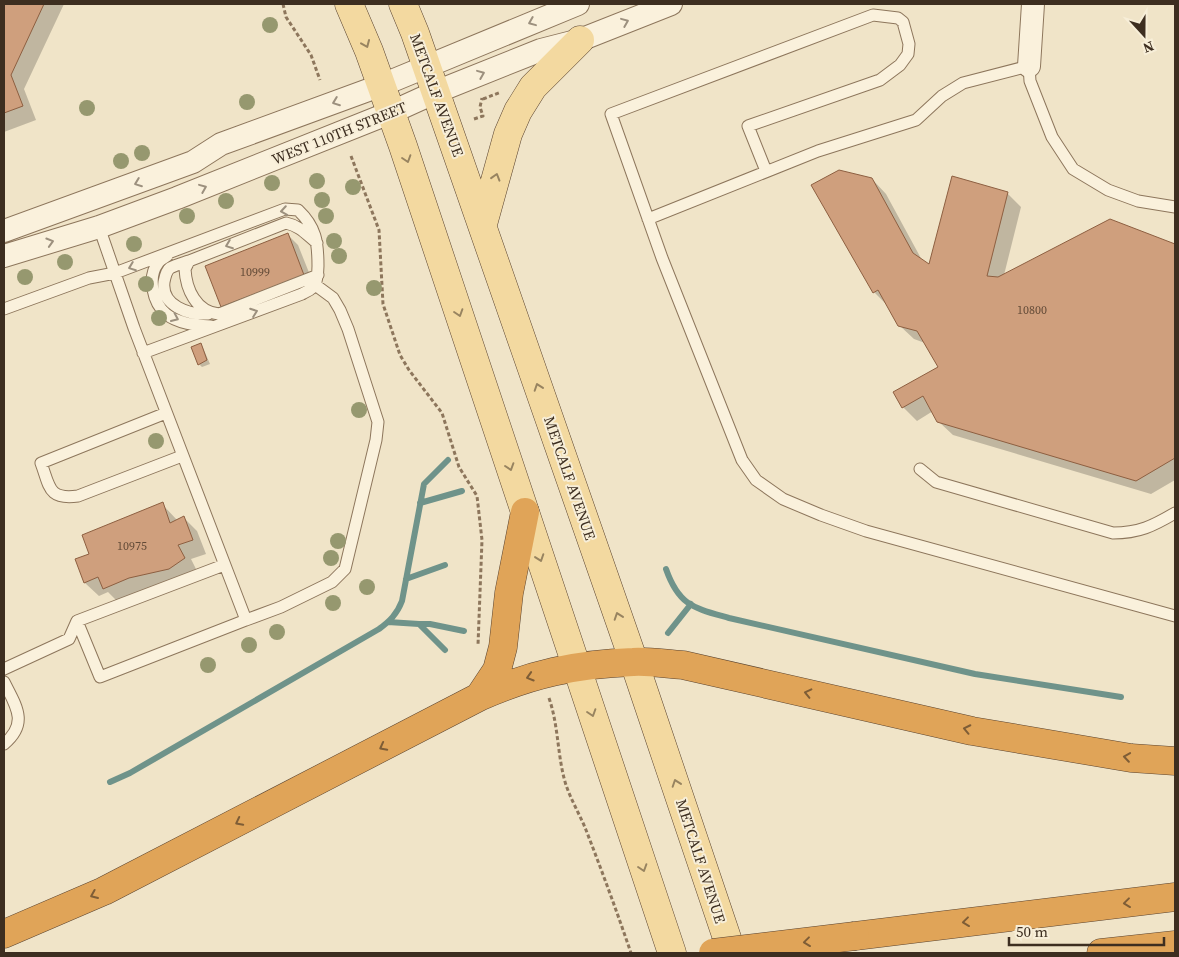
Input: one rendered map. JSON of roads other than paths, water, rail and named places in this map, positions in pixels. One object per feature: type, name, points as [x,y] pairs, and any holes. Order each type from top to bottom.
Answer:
[{"type":"highway","points":[[479,697],[497,670],[503,647],[509,593],[525,512]]},
{"type":"highway","points":[[4,934],[104,891],[479,697],[510,683],[541,674],[577,667],[634,662],[683,665],[972,731],[1131,758],[1175,761]]},
{"type":"highway","points":[[713,953],[1175,897]]},
{"type":"highway","points":[[1101,953],[1175,945]]},
{"type":"main road","points":[[349,4],[392,112],[672,953]]},
{"type":"main road","name":"METCALF AVENUE","points":[[403,4],[483,224],[732,953]]},
{"type":"main road","points":[[483,224],[508,134],[518,111],[532,87],[580,40]]},
{"type":"street","name":"WEST 110TH STREET","points":[[4,231],[193,162],[221,144],[382,85],[578,4]]},
{"type":"street","name":"WEST 110TH STREET","points":[[4,256],[99,227],[177,198],[541,50],[580,40],[671,4]]},
{"type":"street","points":[[1028,66],[1032,4]]},
{"type":"lane","points":[[766,171],[748,126],[880,80],[900,65],[908,54],[910,44],[903,22],[893,17],[874,15],[611,114],[648,219],[742,460],[756,480],[783,499],[866,531],[1175,616]]},
{"type":"lane","points":[[648,219],[818,151],[916,120],[942,96],[963,82],[1028,66],[1030,81],[1052,137],[1073,169],[1108,190],[1138,201],[1175,207]]},
{"type":"lane","points":[[4,309],[89,278],[115,273],[285,209],[298,210],[306,218],[311,225],[318,244],[316,280],[313,288],[302,294],[143,353]]},
{"type":"lane","points":[[316,280],[223,314],[191,312],[178,308],[170,304],[164,289],[166,274],[170,268],[286,223],[302,229],[318,244]]},
{"type":"lane","points":[[99,227],[143,353],[246,620]]},
{"type":"lane","points":[[172,252],[158,263],[154,272],[153,285],[159,306],[167,314],[184,322],[216,326]]},
{"type":"lane","points":[[189,261],[185,268],[190,289],[200,307],[205,312],[212,313]]},
{"type":"lane","points":[[77,621],[100,677],[281,607],[332,582],[345,569],[376,440],[378,422],[340,310],[333,298],[316,280]]},
{"type":"lane","points":[[166,413],[41,463],[50,488],[55,494],[64,498],[78,496],[182,456]]},
{"type":"lane","points":[[920,469],[936,482],[1112,533],[1130,533],[1152,526],[1175,513]]},
{"type":"lane","points":[[4,669],[69,639],[77,621],[224,565]]},
{"type":"lane","points":[[4,682],[18,710],[19,723],[13,735],[4,744]]},
{"type":"waterway","points":[[110,782],[130,773],[379,629],[390,620],[402,601],[424,484],[448,460]]},
{"type":"waterway","points":[[420,503],[462,491]]},
{"type":"waterway","points":[[406,579],[445,565]]},
{"type":"waterway","points":[[666,569],[676,591],[689,604],[729,618],[975,674],[1121,697]]},
{"type":"waterway","points":[[668,633],[691,604]]},
{"type":"waterway","points":[[388,622],[419,624],[445,650]]},
{"type":"waterway","points":[[419,624],[430,624],[464,631]]}]
